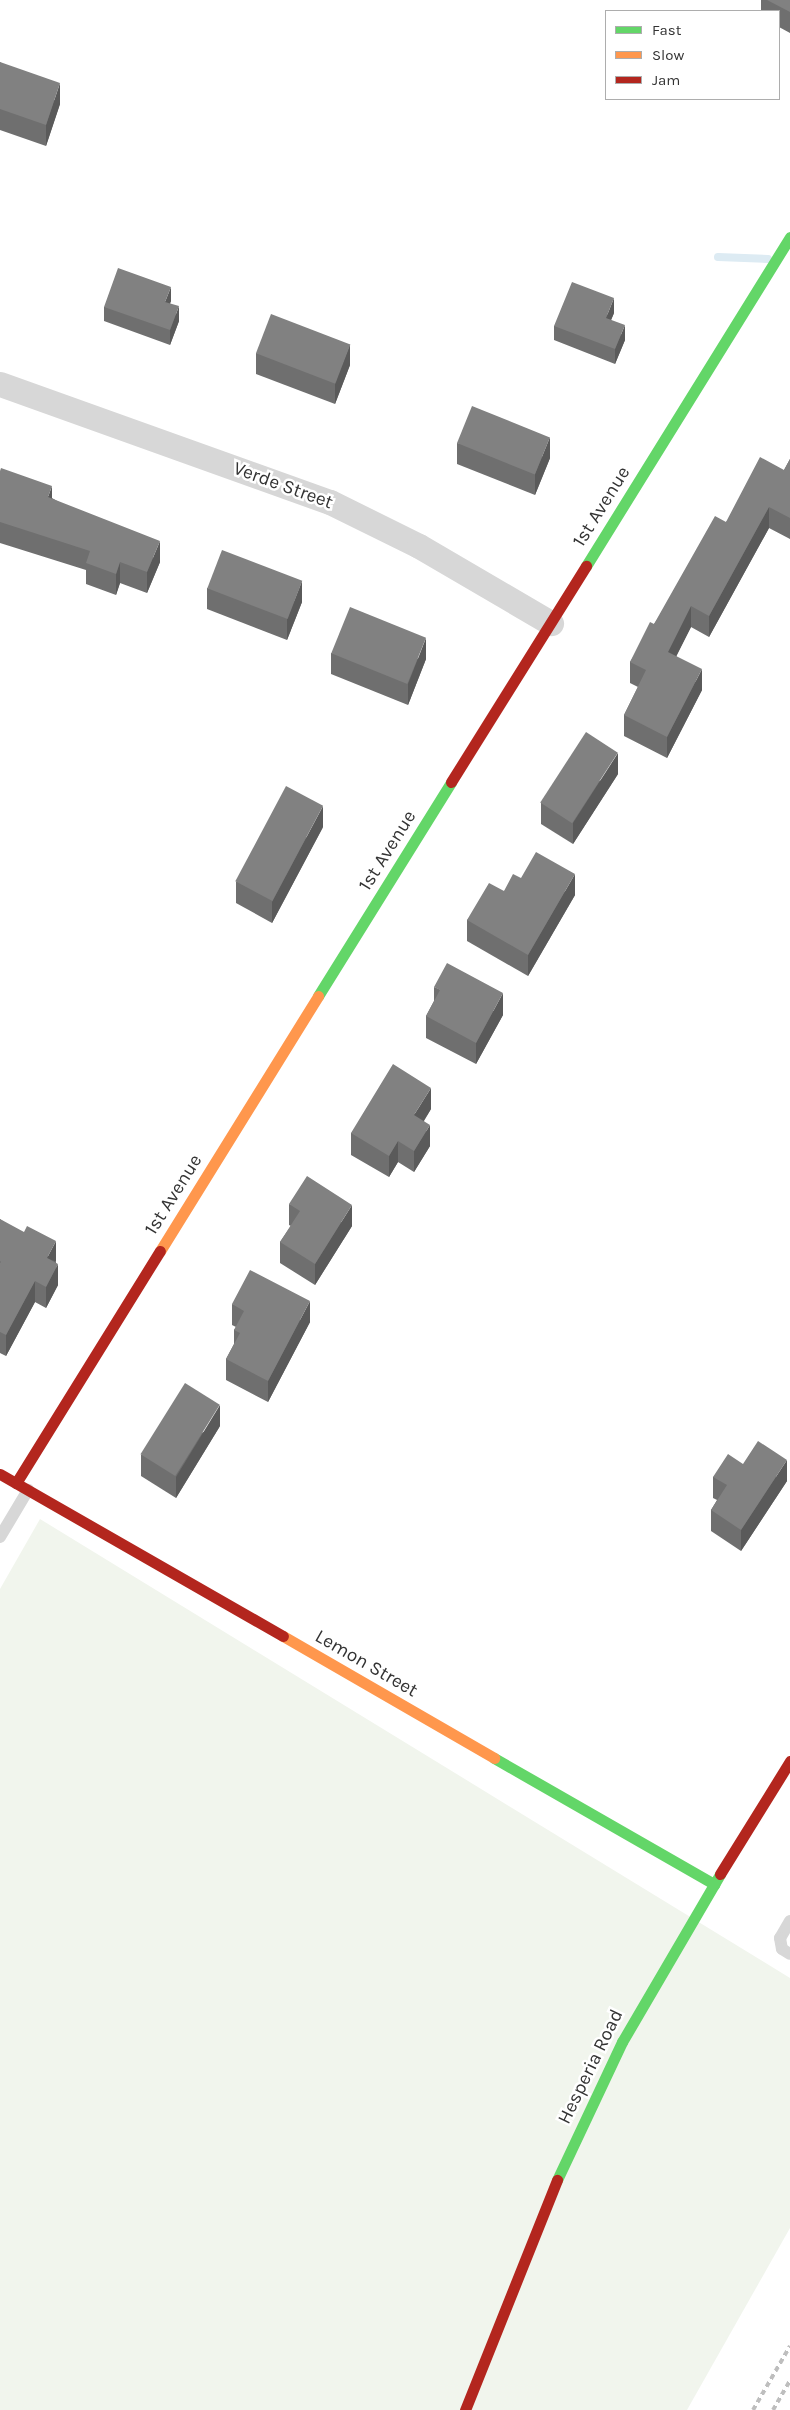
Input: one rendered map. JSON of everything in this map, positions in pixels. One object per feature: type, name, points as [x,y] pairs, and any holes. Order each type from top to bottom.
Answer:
[{"type":"street","name":"1st Avenue","points":[[16,1483],[789,239]]},
{"type":"street","name":"Verde Street","points":[[0,384],[330,502],[551,623]]},
{"type":"street","name":"Lemon Street","points":[[0,1474],[714,1884]]},
{"type":"street","name":"Hesperia Road","points":[[466,2410],[582,2123],[644,2000],[790,1761]]},
{"type":"lane","points":[[0,1537],[28,1490]]},
{"type":"lane","points":[[777,1782],[790,1791]]},
{"type":"lane","points":[[790,1921],[780,1938],[782,1949],[790,1954]]},
{"type":"shaded area","points":[[40,1519],[790,1978],[790,2228],[687,2410],[0,2410],[0,1589]]},
{"type":"building","points":[[767,0],[790,0],[790,12]]},
{"type":"building","points":[[0,62],[60,83],[46,125],[0,109]]},
{"type":"building","points":[[118,268],[171,287],[165,302],[179,306],[170,330],[104,307]]},
{"type":"building","points":[[572,282],[614,298],[606,318],[625,325],[615,349],[554,326]]},
{"type":"building","points":[[271,314],[350,344],[335,384],[256,353]]},
{"type":"building","points":[[472,406],[550,437],[535,475],[457,443]]},
{"type":"building","points":[[760,457],[784,470],[790,459],[790,518],[769,507],[709,616],[691,606],[668,652],[702,669],[667,737],[624,715],[646,670],[630,662],[650,622],[654,624],[715,516],[726,522]]},
{"type":"building","points":[[1,468],[52,486],[48,497],[160,541],[147,572],[120,562],[116,574],[86,563],[90,551],[0,522]]},
{"type":"building","points":[[222,550],[302,581],[288,619],[207,588]]},
{"type":"building","points":[[350,607],[426,638],[407,684],[331,653]]},
{"type":"building","points":[[586,732],[618,753],[572,823],[540,802]]},
{"type":"building","points":[[286,786],[323,806],[272,901],[235,881]]},
{"type":"building","points":[[536,852],[575,874],[528,955],[467,920],[489,883],[504,891],[513,874],[521,878]]},
{"type":"building","points":[[447,963],[503,993],[476,1043],[426,1016],[440,990],[434,987]]},
{"type":"building","points":[[393,1064],[431,1088],[414,1115],[430,1125],[414,1151],[398,1141],[389,1156],[351,1133]]},
{"type":"building","points":[[307,1176],[352,1205],[315,1264],[280,1242],[300,1211],[289,1204]]},
{"type":"building","points":[[0,1219],[24,1232],[27,1226],[56,1241],[47,1258],[58,1264],[46,1287],[35,1281],[6,1335],[0,1332]]},
{"type":"building","points":[[250,1270],[310,1301],[268,1381],[226,1359],[240,1333],[234,1330],[244,1311],[232,1304]]},
{"type":"building","points":[[185,1383],[220,1405],[175,1476],[140,1454]]},
{"type":"building","points":[[758,1441],[787,1460],[741,1530],[711,1510],[727,1485],[713,1477],[728,1454],[743,1464]]},
{"type":"waterway","points":[[718,257],[768,259]]},
{"type":"railway","points":[[753,2410],[790,2346]]},
{"type":"railway","points":[[773,2410],[790,2381]]},
{"type":"traffic: fast","points":[[586,566],[790,237]]},
{"type":"traffic: fast","points":[[318,996],[451,782]]},
{"type":"traffic: fast","points":[[494,1758],[714,1884]]},
{"type":"traffic: fast","points":[[557,2180],[622,2042],[720,1874]]},
{"type":"traffic: slow","points":[[160,1251],[318,996]]},
{"type":"traffic: slow","points":[[283,1636],[494,1758]]},
{"type":"traffic: jam","points":[[451,782],[586,566]]},
{"type":"traffic: jam","points":[[16,1483],[160,1251]]},
{"type":"traffic: jam","points":[[0,1474],[283,1636]]},
{"type":"traffic: jam","points":[[720,1874],[790,1761]]},
{"type":"traffic: jam","points":[[465,2410],[557,2180]]}]
